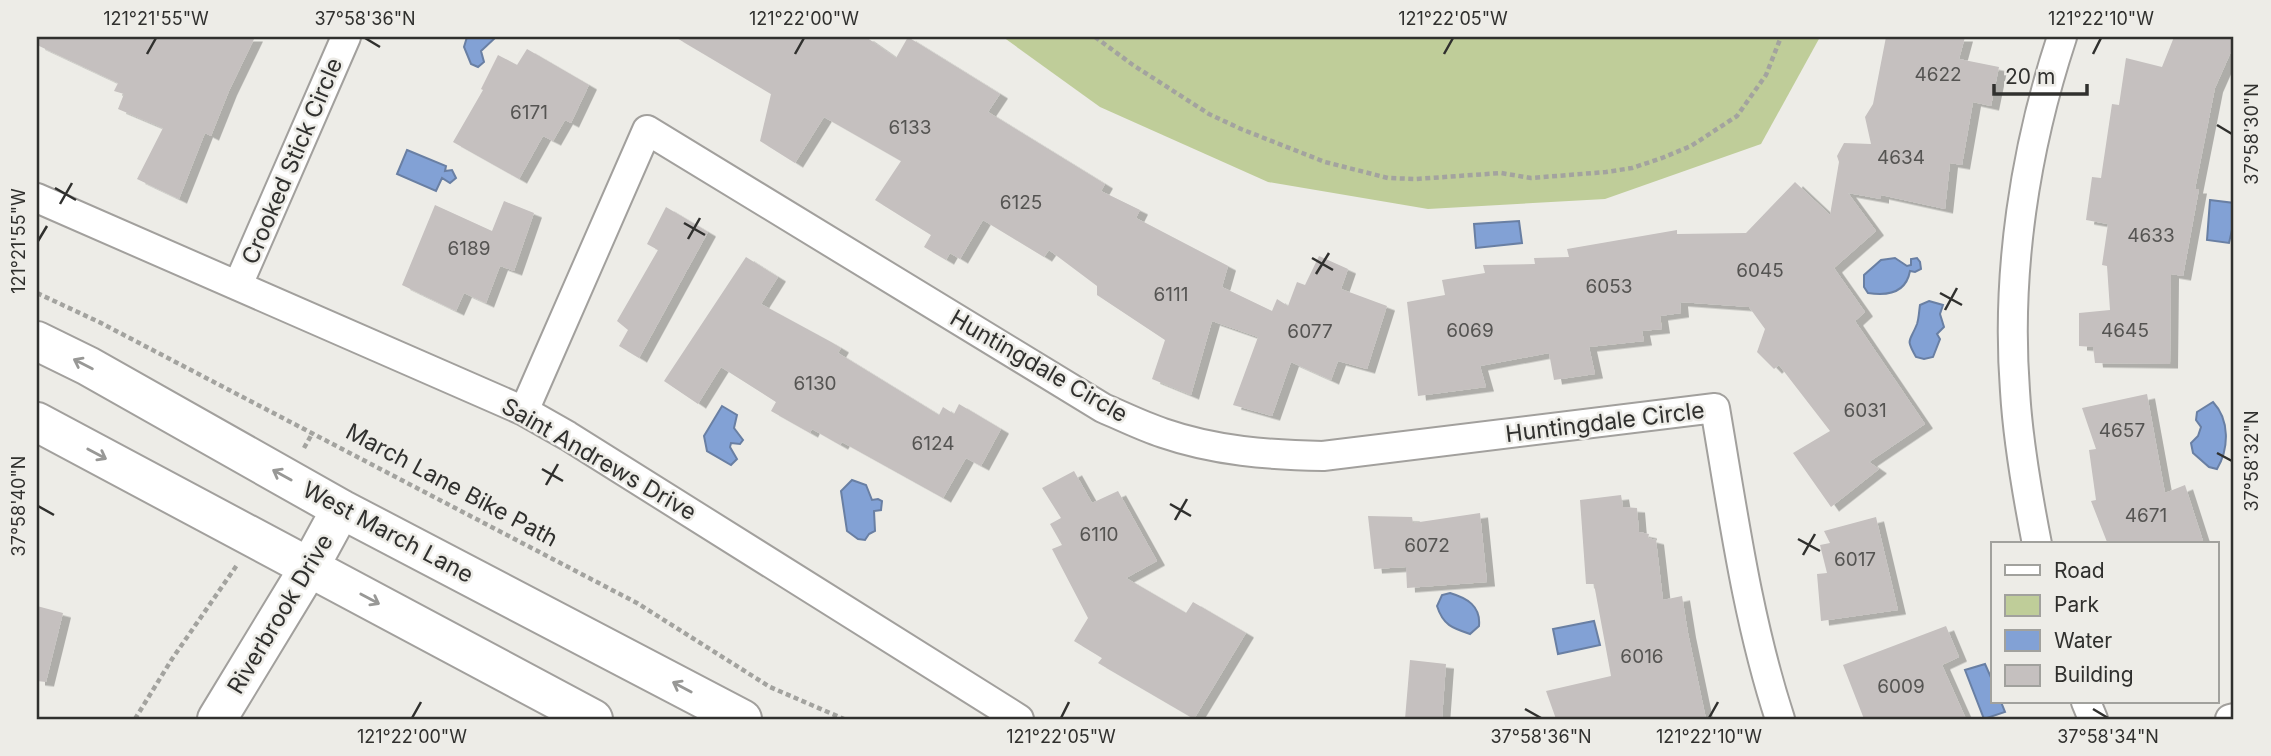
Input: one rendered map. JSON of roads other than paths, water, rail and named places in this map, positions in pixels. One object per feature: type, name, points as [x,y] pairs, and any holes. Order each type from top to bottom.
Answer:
[{"type":"street","name":"Crooked Stick Circle","points":[[238,285],[346,37]]},
{"type":"street","points":[[2037,542],[2024,478],[2016,402],[2014,314],[2019,235],[2030,155],[2050,73],[2062,37]]},
{"type":"street","name":"Huntingdale Circle","points":[[524,411],[647,130],[1102,408],[1162,433],[1213,447],[1266,455],[1324,456],[1716,408],[1746,592],[1780,719]]},
{"type":"street","name":"Saint Andrews Drive","points":[[37,198],[524,411],[1019,719]]},
{"type":"street","name":"West March Lane","points":[[37,341],[88,366],[341,509],[742,719]]},
{"type":"street","points":[[37,422],[593,719]]},
{"type":"street","name":"Riverbrook Drive","points":[[217,719],[310,566],[341,509]]},
{"type":"water","points":[[467,37],[496,37],[481,51],[484,62],[478,67],[471,64],[464,47]]},
{"type":"water","points":[[407,150],[446,166],[445,171],[452,170],[456,178],[450,183],[442,178],[436,191],[397,174]]},
{"type":"water","points":[[2210,200],[2234,203],[2234,221],[2229,243],[2207,240]]},
{"type":"water","points":[[1519,221],[1522,243],[1476,248],[1474,224]]},
{"type":"water","points":[[1895,258],[1907,266],[1911,265],[1911,259],[1917,258],[1921,269],[1910,271],[1904,284],[1895,291],[1868,293],[1864,287],[1864,275],[1881,260]]},
{"type":"water","points":[[1929,301],[1943,305],[1940,314],[1944,327],[1937,334],[1940,339],[1933,357],[1924,359],[1916,357],[1910,340],[1917,324],[1920,305]]},
{"type":"water","points":[[2213,402],[2219,409],[2226,435],[2224,453],[2217,469],[2209,467],[2193,453],[2191,443],[2198,436],[2201,427],[2196,420],[2197,412]]},
{"type":"water","points":[[722,406],[737,415],[734,428],[743,440],[740,444],[731,443],[730,447],[737,459],[731,465],[707,451],[704,436]]},
{"type":"water","points":[[852,480],[866,485],[872,500],[882,501],[881,510],[874,511],[875,531],[865,540],[858,539],[847,531],[841,491]]},
{"type":"water","points":[[1450,593],[1467,600],[1478,613],[1479,626],[1470,634],[1449,625],[1439,612],[1437,606],[1442,595]]},
{"type":"water","points":[[1594,621],[1600,645],[1558,654],[1553,629]]},
{"type":"water","points":[[1985,664],[1991,678],[1991,704],[2002,704],[2005,712],[1984,719],[1965,670]]}]
